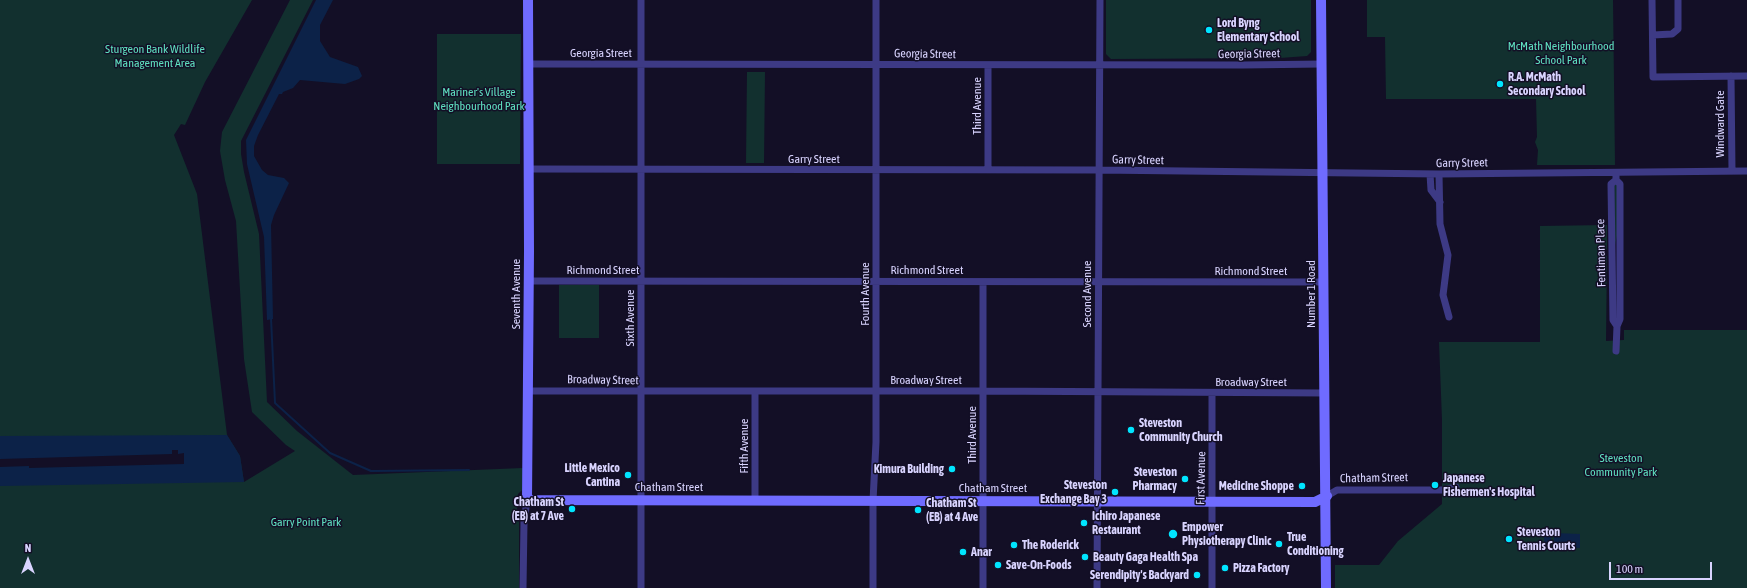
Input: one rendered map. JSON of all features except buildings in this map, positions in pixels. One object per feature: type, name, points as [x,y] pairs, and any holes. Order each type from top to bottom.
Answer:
[{"type":"street","name":"Seventh Avenue","points":[[523,588],[524,522],[527,500],[529,391],[528,0]]},
{"type":"street","name":"Sixth Avenue","points":[[641,0],[641,588]]},
{"type":"street","name":"Fourth Avenue","points":[[872,588],[873,501],[876,442],[876,0]]},
{"type":"street","name":"Second Avenue","points":[[1097,588],[1100,0]]},
{"type":"street","name":"Number 1 Road","points":[[1321,0],[1327,496],[1326,588]]},
{"type":"street","points":[[1652,0],[1653,77],[1747,76]]},
{"type":"street","points":[[1653,35],[1672,34],[1678,29],[1678,0]]},
{"type":"street","name":"Georgia Street","points":[[529,64],[1243,66],[1322,64]]},
{"type":"street","name":"Third Avenue","points":[[988,65],[988,170]]},
{"type":"street","name":"Windward Gate","points":[[1731,76],[1732,171]]},
{"type":"street","name":"Garry Street","points":[[529,169],[641,171],[1099,170],[1616,177],[1747,171]]},
{"type":"street","points":[[1430,174],[1431,190],[1440,202]]},
{"type":"street","points":[[1440,174],[1440,224],[1448,255],[1443,295],[1449,317]]},
{"type":"street","name":"Fentiman Place","points":[[1616,177],[1620,184],[1620,319],[1617,326],[1616,350]]},
{"type":"street","name":"Richmond Street","points":[[529,281],[1324,282]]},
{"type":"street","name":"Third Avenue","points":[[983,282],[983,588]]},
{"type":"street","name":"Broadway Street","points":[[529,391],[1325,393]]},
{"type":"street","name":"Fifth Avenue","points":[[755,391],[755,500]]},
{"type":"street","name":"First Avenue","points":[[1212,393],[1212,588]]},
{"type":"street","name":"Chatham Street","points":[[527,500],[1315,502],[1336,490],[1444,490],[1456,487]]},
{"type":"green space","points":[[0,0],[252,0],[205,82],[185,125],[181,124],[174,135],[197,194],[227,435],[240,456],[244,482],[295,451],[286,445],[252,412],[244,359],[236,221],[225,180],[220,151],[222,132],[290,0],[313,0],[241,141],[241,154],[244,172],[259,234],[267,402],[297,431],[353,475],[523,468],[522,490],[518,494],[517,509],[519,514],[519,588],[0,588]]},
{"type":"green space","name":"Lord Byng Elementary School","points":[[1106,0],[1311,0],[1311,52],[1307,56],[1280,58],[1111,59],[1106,54]]},
{"type":"green space","name":"McMath Neighbourhood School Park","points":[[1367,0],[1613,0],[1615,165],[1537,165],[1538,150],[1535,142],[1537,137],[1536,99],[1386,99],[1385,37],[1367,37]]},
{"type":"green space","name":"Mariner's Village Neighbourhood Park","points":[[437,34],[521,34],[520,164],[437,164]]},
{"type":"green space","points":[[747,72],[765,72],[764,163],[746,163]]},
{"type":"green space","points":[[1614,185],[1617,185],[1617,236],[1615,245]]},
{"type":"green space","name":"Steveston Community Park","points":[[1607,225],[1607,249],[1605,250],[1605,255],[1607,256],[1606,341],[1624,340],[1624,330],[1747,330],[1747,588],[1335,588],[1335,565],[1379,565],[1398,541],[1442,504],[1442,420],[1439,342],[1540,342],[1540,226]]},
{"type":"green space","points":[[559,285],[599,285],[599,338],[559,338]]},
{"type":"water","points":[[316,0],[333,0],[320,25],[320,41],[330,57],[358,67],[362,76],[359,79],[345,84],[300,80],[293,88],[279,94],[258,135],[254,146],[254,156],[262,170],[268,175],[284,178],[289,183],[271,225],[273,319],[267,320],[264,237],[247,164],[246,140]]},
{"type":"water","points":[[227,435],[240,456],[244,482],[0,486],[0,436]]},
{"type":"water","points":[[1544,533],[1551,533],[1551,548],[1544,548]]},
{"type":"water","points":[[1554,533],[1580,534],[1580,548],[1554,547]]},
{"type":"pier","points":[[172,450],[178,450],[178,454],[184,453],[184,464],[29,468],[29,466],[0,467],[0,459],[172,454]]},
{"type":"waterway","points":[[271,318],[275,403],[330,453],[371,471],[469,470]]},
{"type":"place","name":"Lord Byng Elementary School","points":[[1209,30]]},
{"type":"place","name":"R.A. McMath Secondary School","points":[[1500,84]]},
{"type":"place","name":"Steveston Community Church","points":[[1131,430]]},
{"type":"place","name":"Kimura Building","points":[[952,469]]},
{"type":"place","name":"Little Mexico Cantina","points":[[628,475]]},
{"type":"place","name":"Steveston Pharmacy","points":[[1185,479]]},
{"type":"place","name":"Japanese Fishermen's Hospital","points":[[1435,485]]},
{"type":"place","name":"Medicine Shoppe","points":[[1302,486]]},
{"type":"place","name":"Steveston Exchange Bay 3","points":[[1115,492]]},
{"type":"place","name":"Chatham St (EB) at 7 Ave","points":[[572,509]]},
{"type":"place","name":"Chatham St (EB) at 4 Ave","points":[[918,510]]},
{"type":"place","name":"Ichiro Japanese Restaurant","points":[[1084,523]]},
{"type":"place","name":"Empower Physiotherapy Clinic","points":[[1173,534]]},
{"type":"place","name":"Steveston Tennis Courts","points":[[1509,539]]},
{"type":"place","name":"True Conditioning","points":[[1279,544]]},
{"type":"place","name":"The Roderick","points":[[1014,545]]},
{"type":"place","name":"Anar","points":[[963,552]]},
{"type":"place","name":"Beauty Gaga Health Spa","points":[[1085,557]]},
{"type":"place","name":"Save-On-Foods","points":[[998,565]]},
{"type":"place","name":"Pizza Factory","points":[[1225,568]]},
{"type":"place","name":"Serendipity's Backyard","points":[[1197,575]]},
{"type":"park label","name":"Sturgeon Bank Wildlife Management Area","points":[[155,56]]},
{"type":"park label","name":"Garry Point Park","points":[[306,522]]}]
